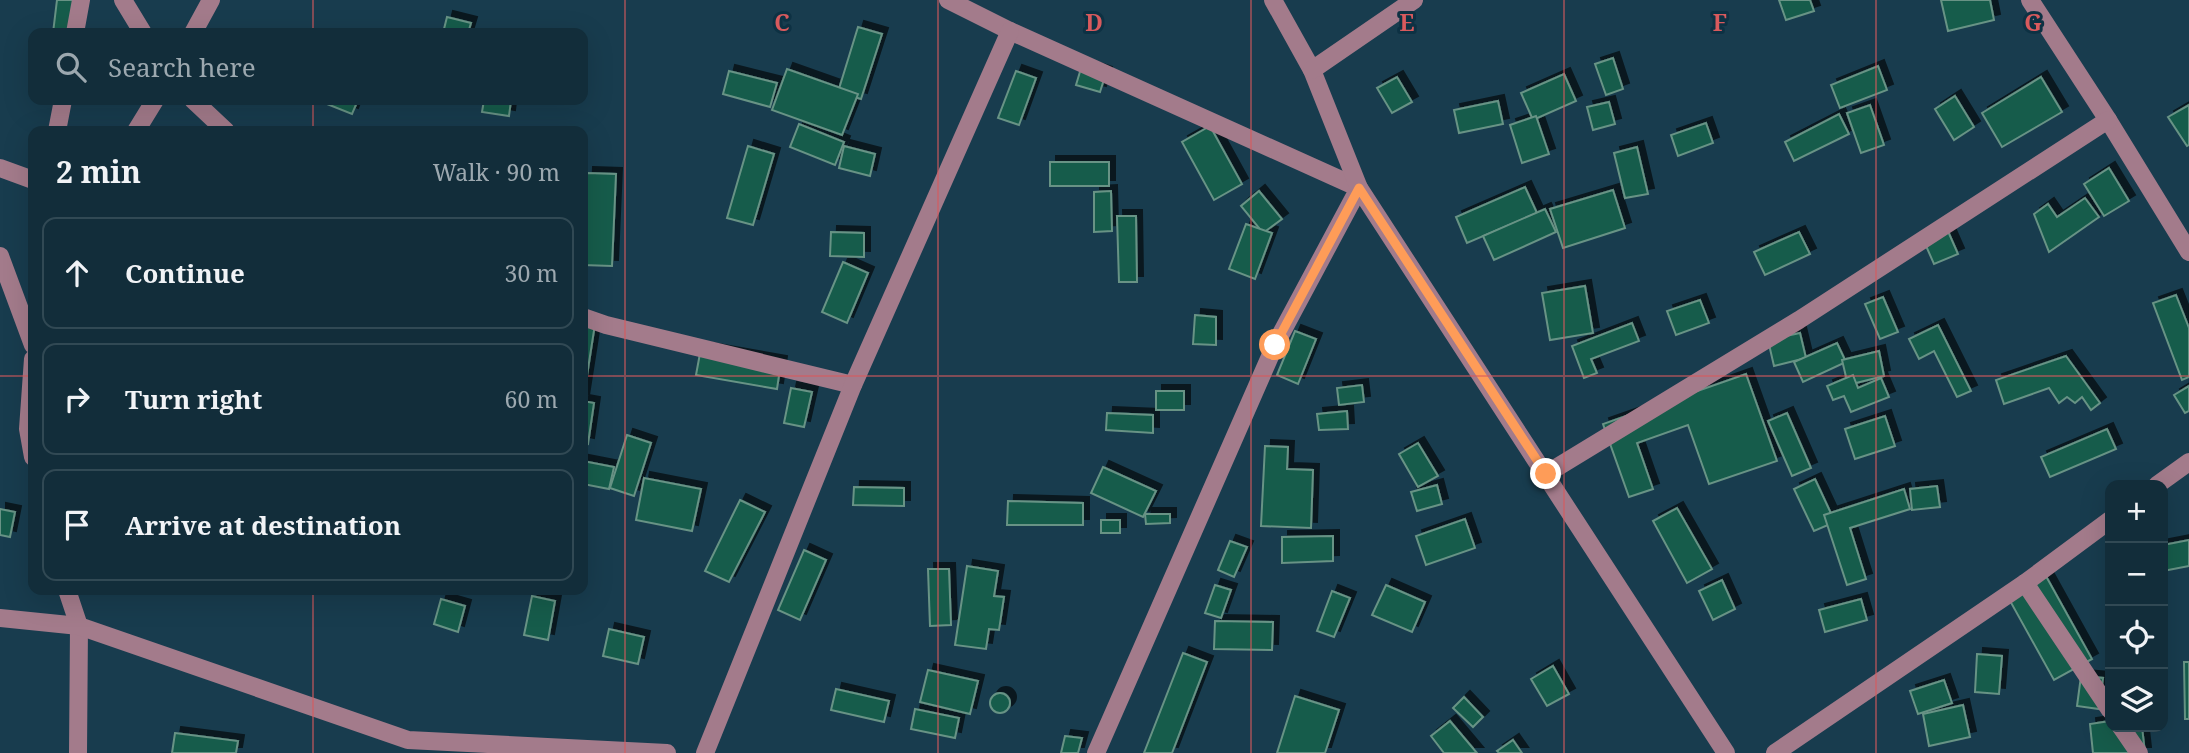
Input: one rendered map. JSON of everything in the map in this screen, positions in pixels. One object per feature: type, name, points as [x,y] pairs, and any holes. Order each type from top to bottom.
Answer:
[{"type":"street","points":[[76,28],[81,0]]},
{"type":"street","points":[[123,0],[140,28]]},
{"type":"street","points":[[196,28],[211,0]]},
{"type":"street","points":[[948,0],[1010,31],[1359,188]]},
{"type":"street","points":[[1273,0],[1312,70],[1359,188],[1726,753]]},
{"type":"street","points":[[1312,70],[1414,0]]},
{"type":"street","points":[[2030,0],[2189,252]]},
{"type":"street","points":[[705,753],[853,384],[1010,31]]},
{"type":"street","points":[[58,126],[62,105]]},
{"type":"street","points":[[139,126],[152,105]]},
{"type":"street","points":[[198,105],[221,126]]},
{"type":"street","points":[[1546,474],[1787,327],[2108,120]]},
{"type":"street","points":[[0,168],[28,178]]},
{"type":"street","points":[[1096,753],[1275,345],[1359,188]]},
{"type":"street","points":[[0,256],[28,332]]},
{"type":"street","points":[[588,319],[853,384]]},
{"type":"street","points":[[2164,480],[2189,462]]},
{"type":"street","points":[[1776,753],[2025,583],[2105,524]]},
{"type":"street","points":[[2025,583],[2105,703]]},
{"type":"street","points":[[69,595],[79,626],[78,753]]},
{"type":"street","points":[[0,618],[79,626],[407,747],[667,753]]},
{"type":"street","points":[[2124,732],[2139,753]]},
{"type":"building","points":[[57,0],[80,0],[77,28],[54,28]]},
{"type":"building","points":[[1779,0],[1810,0],[1814,11],[1786,20]]},
{"type":"building","points":[[1941,0],[1990,0],[1994,20],[1948,31]]},
{"type":"building","points":[[447,17],[471,23],[470,28],[444,28]]},
{"type":"building","points":[[858,27],[882,34],[861,99],[838,92]]},
{"type":"building","points":[[1613,58],[1623,89],[1606,95],[1595,64]]},
{"type":"building","points":[[1082,65],[1106,73],[1100,92],[1076,85]]},
{"type":"building","points":[[1878,66],[1887,90],[1840,108],[1831,85]]},
{"type":"building","points":[[787,69],[858,94],[842,135],[772,110]]},
{"type":"building","points":[[729,71],[777,83],[770,107],[723,94]]},
{"type":"building","points":[[1016,71],[1036,78],[1019,125],[998,118]]},
{"type":"building","points":[[1564,74],[1576,101],[1533,120],[1521,93]]},
{"type":"building","points":[[1397,77],[1412,102],[1392,113],[1377,88]]},
{"type":"building","points":[[2041,77],[2062,112],[2002,147],[1982,113]]},
{"type":"building","points":[[1955,96],[1974,127],[1954,140],[1935,109]]},
{"type":"building","points":[[1498,101],[1503,124],[1459,133],[1454,110]]},
{"type":"building","points":[[1609,102],[1615,124],[1593,130],[1587,107]]},
{"type":"building","points":[[330,105],[356,105],[352,114]]},
{"type":"building","points":[[483,105],[510,105],[509,116],[482,112]]},
{"type":"building","points":[[1870,105],[1884,145],[1861,153],[1847,113]]},
{"type":"building","points":[[2189,105],[2189,145],[2187,146],[2168,117]]},
{"type":"building","points":[[1839,114],[1849,134],[1794,161],[1785,142]]},
{"type":"building","points":[[1536,116],[1549,154],[1522,163],[1510,125]]},
{"type":"building","points":[[1706,123],[1713,143],[1678,156],[1671,135]]},
{"type":"building","points":[[799,124],[844,142],[835,165],[790,147]]},
{"type":"building","points":[[1210,126],[1242,184],[1214,200],[1182,142]]},
{"type":"building","points":[[748,146],[774,154],[753,225],[727,218]]},
{"type":"building","points":[[844,146],[875,154],[870,176],[839,168]]},
{"type":"building","points":[[1637,147],[1648,194],[1625,198],[1614,153]]},
{"type":"building","points":[[1050,162],[1109,162],[1109,186],[1050,186]]},
{"type":"building","points":[[2109,168],[2129,201],[2104,216],[2084,184]]},
{"type":"building","points":[[588,173],[616,174],[612,266],[588,265]]},
{"type":"building","points":[[1525,187],[1537,213],[1467,243],[1456,217]]},
{"type":"building","points":[[1613,190],[1625,228],[1563,248],[1550,209]]},
{"type":"building","points":[[1111,191],[1112,231],[1094,232],[1094,192]]},
{"type":"building","points":[[1259,191],[1282,219],[1263,233],[1241,206]]},
{"type":"building","points":[[2085,198],[2099,217],[2049,252],[2034,214],[2048,204],[2057,217]]},
{"type":"building","points":[[1545,209],[1556,232],[1494,260],[1483,236]]},
{"type":"building","points":[[1117,216],[1136,216],[1137,282],[1119,282]]},
{"type":"building","points":[[1246,224],[1272,233],[1255,279],[1229,269]]},
{"type":"building","points":[[1947,229],[1958,254],[1934,264],[1923,239]]},
{"type":"building","points":[[831,232],[864,233],[864,257],[830,256]]},
{"type":"building","points":[[1799,232],[1810,254],[1765,275],[1754,252]]},
{"type":"building","points":[[843,262],[868,273],[847,323],[822,312]]},
{"type":"building","points":[[1585,286],[1593,333],[1550,340],[1542,293]]},
{"type":"building","points":[[2176,295],[2189,328],[2189,377],[2182,380],[2153,303]]},
{"type":"building","points":[[1883,297],[1898,332],[1880,339],[1865,304]]},
{"type":"building","points":[[1700,300],[1709,323],[1676,335],[1667,311]]},
{"type":"building","points":[[1195,315],[1216,317],[1216,345],[1193,344]]},
{"type":"building","points":[[588,323],[595,324],[588,369]]},
{"type":"building","points":[[1632,323],[1639,341],[1591,359],[1597,373],[1584,378],[1572,346]]},
{"type":"building","points":[[1938,325],[1971,391],[1957,397],[1934,351],[1919,359],[1909,339]]},
{"type":"building","points":[[1295,331],[1316,339],[1298,384],[1277,375]]},
{"type":"building","points":[[1800,333],[1806,358],[1774,366],[1768,340]]},
{"type":"building","points":[[1837,343],[1846,362],[1803,382],[1794,362]]},
{"type":"building","points":[[701,348],[781,362],[777,389],[696,375]]},
{"type":"building","points":[[1879,351],[1884,376],[1848,385],[1842,360]]},
{"type":"building","points":[[2066,356],[2100,403],[2091,410],[2082,397],[2075,403],[2067,397],[2059,403],[2049,388],[2004,404],[1996,380]]},
{"type":"building","points":[[1746,374],[1777,461],[1709,484],[1688,425],[1637,443],[1653,489],[1629,497],[1603,424]]},
{"type":"building","points":[[1853,375],[1858,388],[1881,378],[1889,397],[1851,412],[1844,396],[1833,400],[1827,386]]},
{"type":"building","points":[[1362,385],[1364,402],[1339,405],[1337,388]]},
{"type":"building","points":[[2189,386],[2189,411],[2185,413],[2174,395]]},
{"type":"building","points":[[791,388],[812,392],[804,427],[784,423]]},
{"type":"building","points":[[1156,391],[1184,391],[1184,410],[1156,410]]},
{"type":"building","points":[[588,402],[594,403],[588,444]]},
{"type":"building","points":[[1347,411],[1348,429],[1319,430],[1317,414]]},
{"type":"building","points":[[1107,413],[1153,415],[1153,433],[1106,430]]},
{"type":"building","points":[[1787,413],[1811,468],[1792,476],[1768,421]]},
{"type":"building","points":[[1885,416],[1895,446],[1855,459],[1845,429]]},
{"type":"building","points":[[2107,429],[2116,449],[2050,477],[2041,457]]},
{"type":"building","points":[[627,435],[651,443],[634,496],[610,488]]},
{"type":"building","points":[[1418,443],[1438,476],[1418,487],[1399,454]]},
{"type":"building","points":[[1265,446],[1288,447],[1287,469],[1313,470],[1311,528],[1261,526]]},
{"type":"building","points":[[588,462],[614,467],[609,489],[588,485]]},
{"type":"building","points":[[1103,467],[1156,491],[1143,517],[1091,493]]},
{"type":"building","points":[[644,478],[701,489],[692,531],[636,520]]},
{"type":"building","points":[[1815,479],[1835,522],[1814,531],[1794,489]]},
{"type":"building","points":[[1437,485],[1442,504],[1417,511],[1411,492]]},
{"type":"building","points":[[1937,486],[1940,507],[1912,510],[1910,489]]},
{"type":"building","points":[[854,487],[904,488],[904,506],[853,505]]},
{"type":"building","points":[[1904,489],[1910,509],[1850,528],[1866,579],[1847,585],[1824,515]]},
{"type":"building","points":[[740,500],[765,512],[729,582],[705,571]]},
{"type":"building","points":[[1008,501],[1083,503],[1083,525],[1007,525]]},
{"type":"building","points":[[1677,508],[1712,569],[1687,583],[1653,521]]},
{"type":"building","points":[[0,509],[15,512],[10,537],[0,535]]},
{"type":"building","points":[[1145,514],[1170,514],[1170,523],[1146,524]]},
{"type":"building","points":[[1465,519],[1475,548],[1426,565],[1416,536]]},
{"type":"building","points":[[1101,520],[1120,520],[1120,533],[1101,533]]},
{"type":"building","points":[[1333,536],[1333,561],[1282,563],[1282,537]]},
{"type":"building","points":[[2189,540],[2189,566],[2168,570],[2168,544]]},
{"type":"building","points":[[1230,541],[1247,547],[1234,577],[1218,570]]},
{"type":"building","points":[[804,550],[826,560],[800,620],[778,610]]},
{"type":"building","points":[[967,566],[998,571],[994,596],[1004,597],[999,630],[989,629],[986,649],[955,645]]},
{"type":"building","points":[[928,569],[949,569],[951,625],[930,626]]},
{"type":"building","points":[[2042,569],[2092,659],[2054,680],[2004,590]]},
{"type":"building","points":[[1722,580],[1735,609],[1713,620],[1699,591]]},
{"type":"building","points":[[1215,585],[1231,590],[1221,618],[1205,613]]},
{"type":"building","points":[[1386,585],[1425,602],[1412,632],[1372,615]]},
{"type":"building","points":[[1332,591],[1350,598],[1334,637],[1317,631]]},
{"type":"building","points":[[532,596],[555,601],[548,640],[524,635]]},
{"type":"building","points":[[441,599],[465,606],[458,632],[434,624]]},
{"type":"building","points":[[1861,599],[1867,620],[1825,632],[1819,610]]},
{"type":"building","points":[[1215,621],[1273,622],[1272,650],[1214,649]]},
{"type":"building","points":[[609,629],[644,637],[638,664],[603,656]]},
{"type":"building","points":[[1183,653],[1207,662],[1172,753],[1144,753]]},
{"type":"building","points":[[1977,654],[2002,656],[1999,694],[1975,692]]},
{"type":"building","points":[[2184,662],[2189,662],[2189,719],[2185,719]]},
{"type":"building","points":[[1553,666],[1569,694],[1547,706],[1531,679]]},
{"type":"building","points":[[928,670],[978,681],[970,714],[920,702]]},
{"type":"building","points":[[2081,676],[2103,678],[2099,709],[2077,706]]},
{"type":"building","points":[[1944,680],[1952,703],[1918,714],[1910,691]]},
{"type":"building","points":[[836,689],[889,701],[884,722],[831,710]]},
{"type":"building","points":[[1000,693],[1007,696],[1010,703],[1007,710],[1000,713],[993,710],[990,703],[993,696]]},
{"type":"building","points":[[1295,696],[1339,710],[1325,753],[1277,753]]},
{"type":"building","points":[[1464,697],[1483,717],[1473,727],[1453,708]]},
{"type":"building","points":[[1963,705],[1970,737],[1929,746],[1923,714]]},
{"type":"building","points":[[915,709],[959,718],[955,738],[911,729]]},
{"type":"building","points":[[1450,721],[1477,753],[1444,753],[1431,736]]},
{"type":"building","points":[[2105,722],[2105,732],[2143,732],[2145,753],[2093,753],[2090,724]]},
{"type":"building","points":[[175,733],[238,741],[236,753],[172,753]]},
{"type":"building","points":[[1065,736],[1082,738],[1078,753],[1061,753]]},
{"type":"building","points":[[1513,740],[1522,753],[1497,751]]},
{"type":"route","points":[[1275,345],[1359,188],[1546,474]]}]
